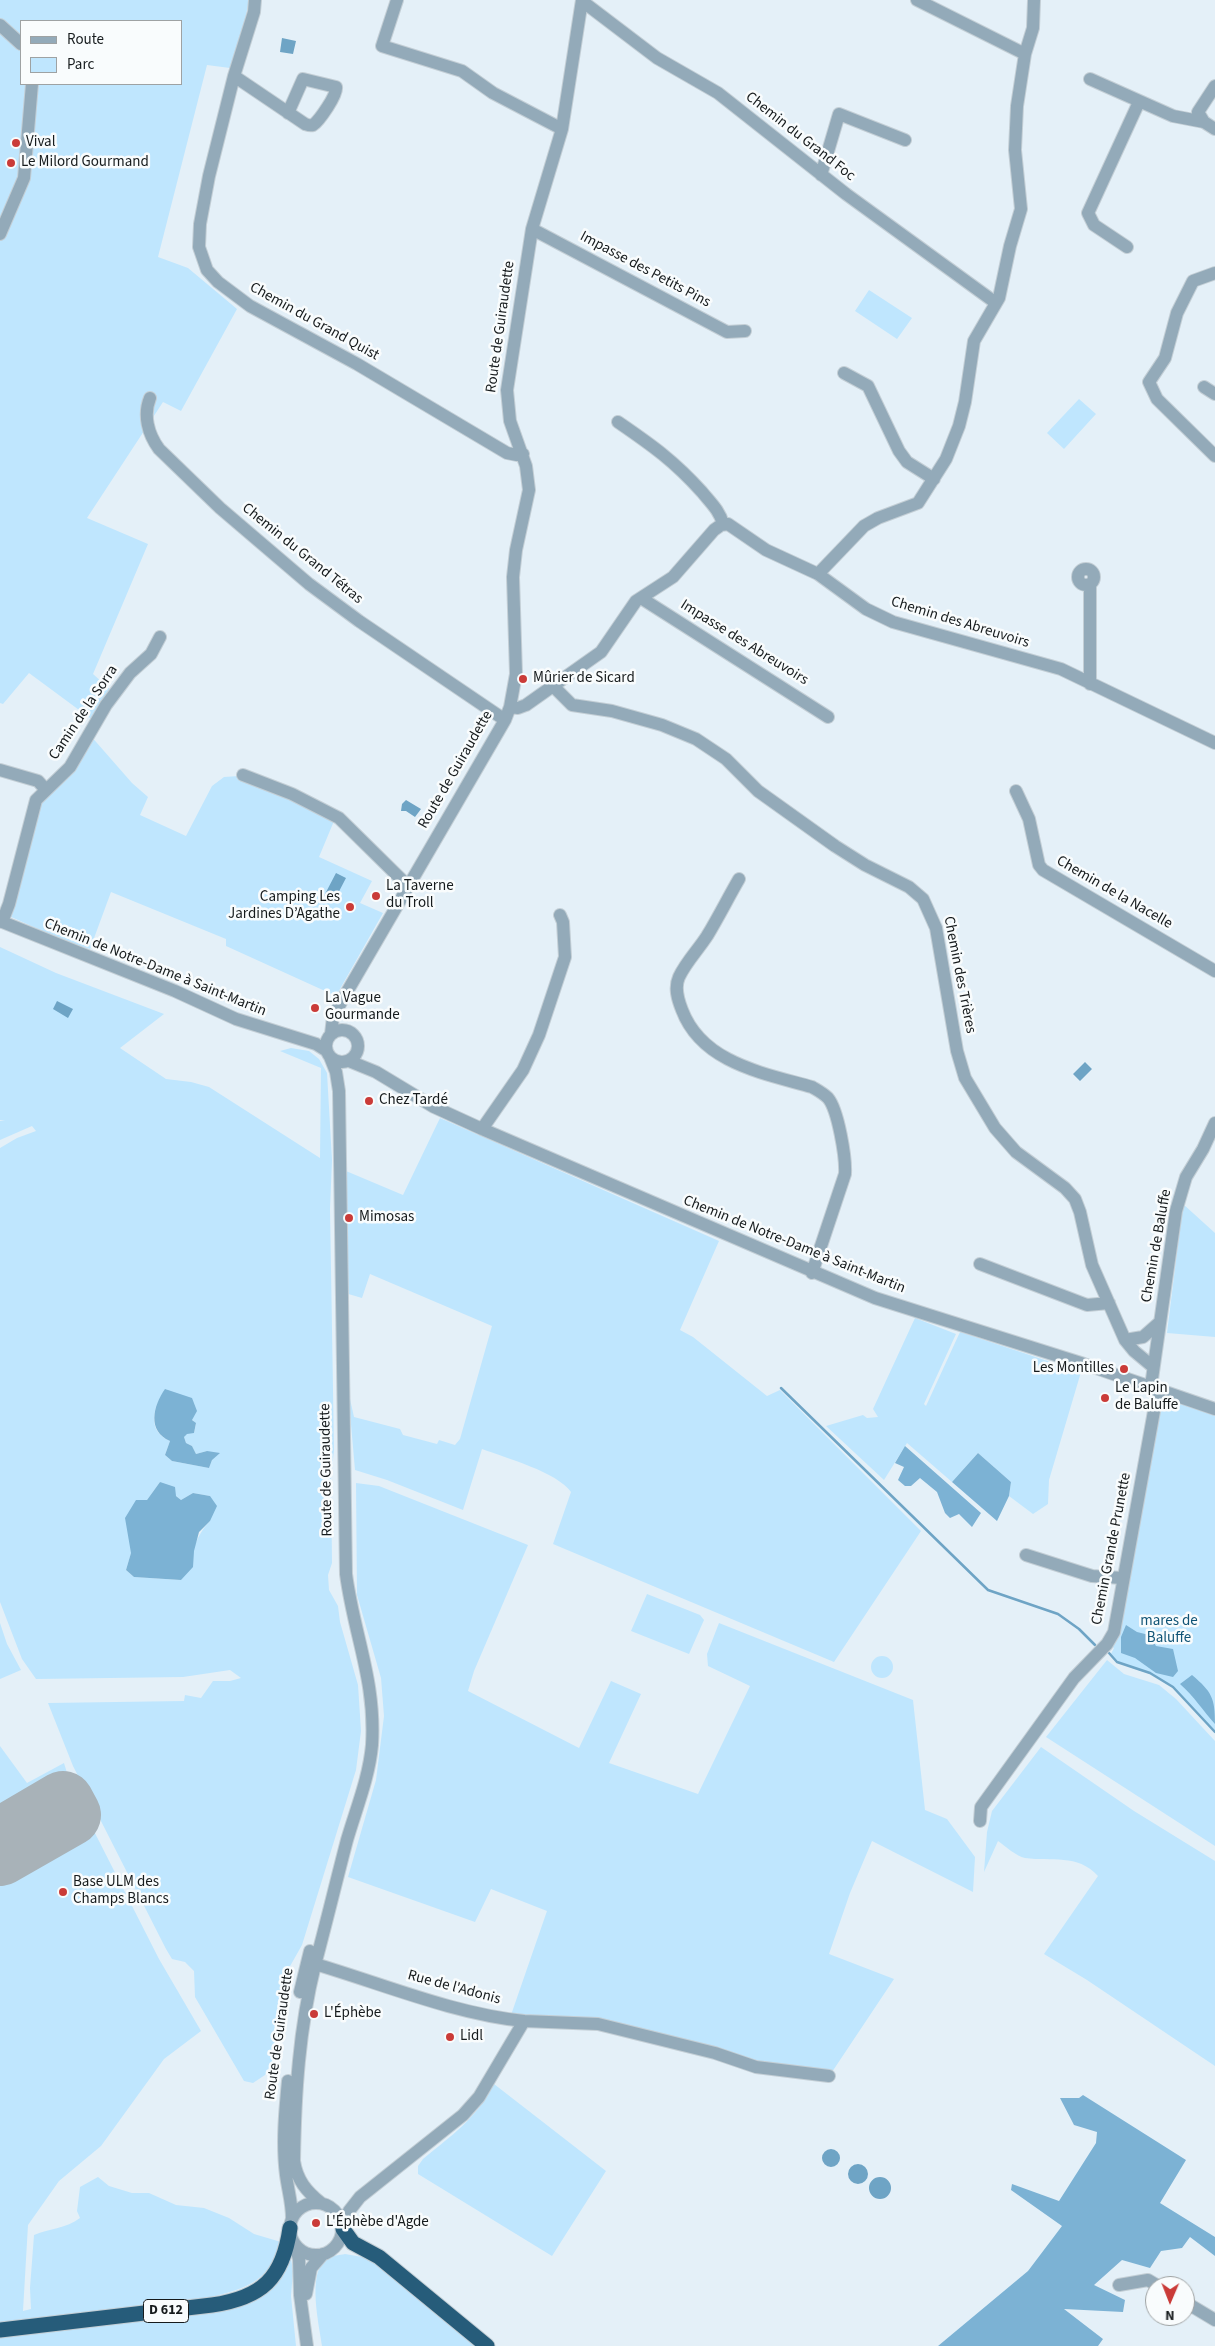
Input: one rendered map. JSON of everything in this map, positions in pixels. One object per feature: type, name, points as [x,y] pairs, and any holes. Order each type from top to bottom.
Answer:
[{"type":"highway","name":"D 612","points":[[0,2330],[212,2305],[247,2297],[270,2281],[277,2272],[287,2247],[291,2223]]},
{"type":"highway","points":[[343,2227],[353,2243],[380,2257],[487,2346]]},
{"type":"street","name":"Chemin du Grand Quist","points":[[256,0],[208,176],[200,224],[201,257],[210,274],[250,306],[349,359],[506,453],[523,454]]},
{"type":"street","points":[[397,0],[382,46],[462,71],[493,93],[562,129]]},
{"type":"street","name":"Route de Guiraudette","points":[[330,1035],[333,1017],[505,720],[510,706],[516,674],[514,568],[529,490],[523,454],[510,420],[507,390],[532,229],[562,129],[582,0]]},
{"type":"street","name":"Chemin du Grand Foc","points":[[582,0],[657,58],[718,93],[821,175],[996,303]]},
{"type":"street","points":[[917,0],[1025,54]]},
{"type":"street","points":[[818,574],[850,537],[871,521],[918,503],[946,459],[962,416],[974,342],[996,303],[1006,275],[1010,246],[1021,210],[1015,150],[1017,106],[1025,54],[1033,28],[1034,0]]},
{"type":"street","points":[[0,25],[20,43]]},
{"type":"street","points":[[234,76],[288,113]]},
{"type":"street","points":[[1090,79],[1173,116],[1209,125]]},
{"type":"street","points":[[0,234],[24,178],[32,85]]},
{"type":"street","points":[[1209,125],[1198,112],[1215,86]]},
{"type":"street","points":[[1128,248],[1094,225],[1088,213],[1139,102]]},
{"type":"street","points":[[821,175],[839,114],[904,140]]},
{"type":"street","name":"Impasse des Petits Pins","points":[[532,229],[727,332],[745,330]]},
{"type":"street","points":[[1215,273],[1193,281],[1177,312],[1165,358],[1149,382],[1157,399],[1215,456]]},
{"type":"street","points":[[844,373],[868,386],[899,451],[907,462],[934,479]]},
{"type":"street","name":"Chemin du Grand Tétras","points":[[150,398],[146,418],[152,440],[220,508],[309,584],[350,615],[505,720]]},
{"type":"street","points":[[510,706],[518,708],[526,705],[601,652],[636,601],[673,578],[709,535],[723,524],[718,511],[680,467],[618,422]]},
{"type":"street","name":"Chemin des Abreuvoirs","points":[[723,524],[730,524],[766,550],[818,574],[866,609],[893,622],[1061,669],[1215,743]]},
{"type":"street","points":[[1090,585],[1090,684]]},
{"type":"street","name":"Impasse des Abreuvoirs","points":[[641,598],[828,716]]},
{"type":"street","name":"Camin de la Sorra","points":[[1,922],[9,904],[36,800],[70,767],[106,705],[130,673],[148,658],[160,637]]},
{"type":"street","name":"Chemin des Trières","points":[[554,686],[572,705],[612,711],[662,725],[696,739],[726,759],[758,791],[835,846],[865,865],[909,886],[924,899],[936,928],[957,1051],[965,1078],[995,1128],[1016,1152],[1065,1188],[1075,1199],[1080,1212],[1092,1265],[1125,1340],[1134,1351],[1152,1366]]},
{"type":"street","points":[[0,770],[38,781],[46,790]]},
{"type":"street","points":[[243,775],[292,794],[339,818],[408,886]]},
{"type":"street","name":"Chemin de la Nacelle","points":[[1016,791],[1029,820],[1039,865],[1043,870],[1215,971]]},
{"type":"street","points":[[739,879],[708,935],[678,978],[676,991],[687,1023],[702,1042],[734,1063],[812,1087],[822,1092],[830,1102],[845,1160],[846,1174],[812,1273]]},
{"type":"street","points":[[482,1129],[523,1070],[539,1035],[565,956],[564,922],[560,915]]},
{"type":"street","name":"Chemin de Notre-Dame à Saint-Martin","points":[[1,922],[175,991],[236,1020],[316,1044],[328,1054]]},
{"type":"street","points":[[340,1005],[340,1018],[344,1031],[355,1038],[351,1058],[339,1062],[328,1054],[326,1043],[330,1035],[344,1031]]},
{"type":"street","name":"Chemin de Notre-Dame à Saint-Martin","points":[[300,1040],[330,1035]]},
{"type":"street","name":"Route de Guiraudette","points":[[326,2204],[301,2183],[295,2172],[300,2046],[315,1964],[368,1770],[372,1724],[369,1679],[348,1596],[345,1559],[339,1090],[336,1072],[328,1054]]},
{"type":"street","name":"Route de Guiraudette","points":[[339,1090],[351,1058]]},
{"type":"street","name":"Chemin de Notre-Dame à Saint-Martin","points":[[351,1058],[434,1107],[812,1273],[875,1298],[1215,1409]]},
{"type":"street","name":"Chemin de Baluffe","points":[[1154,1388],[1152,1366],[1176,1211],[1186,1177],[1204,1149],[1215,1123]]},
{"type":"street","points":[[980,1264],[1087,1305],[1109,1304]]},
{"type":"street","name":"Chemin de Baluffe","points":[[1125,1340],[1143,1337],[1160,1322]]},
{"type":"street","name":"Chemin Grande Prunette","points":[[980,1821],[981,1807],[1074,1678],[1107,1644],[1114,1632],[1122,1578],[1135,1521],[1154,1388]]},
{"type":"street","points":[[1026,1555],[1092,1576],[1122,1578]]},
{"type":"street","name":"Route de Guiraudette","points":[[291,2223],[292,2203],[286,2175],[284,2136],[296,2016],[305,1969],[339,1859],[347,1842]]},
{"type":"street","name":"Route de Guiraudette","points":[[315,1964],[312,1960],[339,1859]]},
{"type":"street","name":"Rue de l'Adonis","points":[[315,1964],[496,2018],[598,2024],[715,2053],[756,2068],[829,2076]]},
{"type":"street","points":[[308,2346],[306,2305],[307,2281],[311,2268],[323,2254],[337,2245],[349,2211],[360,2197],[463,2115],[479,2097],[524,2021]]},
{"type":"street","points":[[308,2346],[300,2295],[299,2259],[291,2223],[304,2205],[326,2204],[360,2197]]},
{"type":"street","points":[[326,2204],[340,2217],[343,2227]]},
{"type":"street","points":[[296,2245],[308,2254],[323,2254]]},
{"type":"street","points":[[1119,2285],[1145,2281]]},
{"type":"street","points":[[1195,2308],[1215,2320]]},
{"type":"green space","points":[[0,0],[249,0],[245,20],[230,68],[207,65],[158,257],[188,268],[237,309],[181,411],[163,402],[87,518],[148,544],[93,674],[113,692],[94,721],[29,673],[3,704],[0,703]]},
{"type":"green space","points":[[869,290],[912,318],[897,339],[855,311]]},
{"type":"green space","points":[[1079,399],[1096,414],[1064,449],[1047,433]]},
{"type":"green space","points":[[90,735],[132,783],[148,797],[140,815],[186,836],[212,786],[224,777],[239,776],[280,792],[334,821],[319,857],[372,881],[360,903],[383,913],[336,996],[226,946],[226,939],[111,892],[90,949],[74,945],[9,916],[37,801]]},
{"type":"green space","points":[[0,947],[56,973],[164,1014],[120,1048],[166,1079],[191,1082],[209,1087],[320,1158],[321,1068],[280,1051],[291,1048],[309,1051],[319,1059],[327,1073],[332,1160],[330,1209],[334,1450],[331,1478],[332,1563],[328,1575],[329,1590],[338,1606],[340,1622],[358,1685],[361,1731],[356,1770],[302,1945],[289,1968],[273,2060],[265,2075],[253,2083],[244,2081],[195,1997],[194,1971],[185,1962],[172,1959],[166,1949],[73,1766],[48,1703],[184,1701],[185,1695],[201,1698],[213,1681],[230,1681],[241,1678],[230,1670],[183,1677],[36,1679],[22,1659],[0,1602],[0,1148],[17,1138],[36,1131],[32,1126],[0,1140],[0,1121],[5,1121],[0,1120]],"holes":[[[166,1389],[196,1424],[194,1433],[187,1433],[184,1437],[186,1443],[192,1446],[196,1454],[207,1451],[212,1460],[209,1468],[172,1461],[165,1455],[170,1441],[162,1437],[157,1431],[154,1418],[155,1410]],[[160,1482],[181,1500],[193,1493],[210,1496],[210,1521],[200,1534],[181,1580],[134,1577],[126,1570],[147,1500]]]},
{"type":"green space","points":[[440,1118],[719,1241],[680,1330],[693,1337],[767,1396],[780,1390],[921,1531],[834,1662],[553,1544],[571,1492],[555,1478],[530,1466],[482,1449],[463,1510],[387,1480],[355,1470],[348,1390],[354,1417],[400,1429],[403,1435],[437,1444],[439,1440],[455,1445],[460,1439],[492,1326],[370,1274],[362,1298],[345,1293],[346,1171],[403,1195]]},
{"type":"green space","points":[[1183,1204],[1215,1233],[1215,1337],[1167,1333]]},
{"type":"green space","points":[[915,1318],[956,1334],[924,1404],[926,1406],[960,1332],[1081,1372],[1049,1480],[1048,1504],[1033,1514],[1009,1496],[1011,1482],[978,1453],[952,1482],[907,1443],[884,1480],[826,1426],[863,1415],[867,1418],[878,1417],[873,1409]]},
{"type":"green space","name":"mares de Baluffe","points":[[1159,1397],[1215,1415],[1215,1732],[1190,1704],[1169,1685],[1156,1676],[1121,1663],[1111,1654],[1114,1648],[1110,1646]]},
{"type":"green space","points":[[356,1483],[379,1486],[528,1545],[474,1671],[468,1691],[579,1748],[611,1681],[641,1694],[609,1763],[698,1794],[750,1686],[708,1666],[707,1654],[719,1623],[913,1700],[925,1810],[947,1819],[975,1857],[973,1892],[872,1841],[850,1893],[829,1954],[894,1979],[832,2072],[793,2071],[593,2018],[511,2015],[547,1911],[491,1889],[475,1922],[348,1877],[376,1780],[384,1716],[381,1678],[357,1595]]},
{"type":"green space","points":[[647,1594],[700,1615],[704,1620],[689,1654],[631,1631]]},
{"type":"green space","points":[[0,1623],[7,1644],[21,1670],[0,1679]]},
{"type":"green space","points":[[882,1656],[890,1659],[893,1667],[890,1675],[882,1678],[874,1675],[871,1667],[874,1659]]},
{"type":"green space","points":[[1107,1660],[1124,1674],[1159,1685],[1176,1699],[1215,1741],[1215,1846],[1046,1737]]},
{"type":"green space","points":[[0,1746],[27,1783],[64,1763],[71,1786],[159,1959],[201,2031],[164,2059],[101,2146],[59,2181],[28,2225],[23,2311],[31,2309],[30,2288],[34,2235],[75,2222],[80,2218],[77,2211],[80,2187],[98,2177],[109,2186],[132,2193],[149,2193],[176,2205],[204,2208],[229,2218],[254,2234],[281,2242],[277,2255],[271,2265],[264,2274],[247,2286],[212,2297],[0,2323]]},
{"type":"green space","points":[[1041,1747],[1134,1811],[1215,1861],[1215,2066],[1087,1980],[1044,1954],[1098,1876],[1090,1869],[1073,1861],[1025,1858],[1014,1853],[998,1841],[984,1872],[987,1832],[992,1811]]},
{"type":"green space","points":[[494,2084],[606,2171],[552,2256],[418,2174],[418,2166],[423,2159],[471,2117],[480,2107]]},
{"type":"green space","points":[[290,2253],[293,2271],[291,2296],[296,2346],[0,2346],[0,2333],[231,2305]]},
{"type":"green space","points":[[345,2254],[368,2258],[479,2346],[322,2346],[316,2300],[317,2276],[320,2266],[326,2259]]},
{"type":"shaded area","points":[[282,38],[296,41],[293,54],[280,52]]},
{"type":"shaded area","points":[[406,800],[421,809],[415,817],[406,811],[401,811],[402,804]]},
{"type":"shaded area","points":[[336,873],[346,878],[334,901],[324,896]]},
{"type":"shaded area","points":[[57,1001],[73,1009],[68,1018],[53,1009]]},
{"type":"shaded area","points":[[1085,1062],[1092,1069],[1080,1081],[1073,1074]]},
{"type":"shaded area","points":[[165,1389],[192,1398],[197,1411],[192,1420],[196,1423],[194,1433],[187,1434],[184,1437],[186,1443],[192,1446],[196,1454],[207,1451],[220,1453],[212,1460],[209,1468],[172,1461],[165,1455],[170,1441],[158,1431],[154,1418],[157,1403]]},
{"type":"shaded area","points":[[905,1446],[981,1513],[972,1527],[959,1514],[950,1518],[945,1513],[937,1492],[920,1478],[911,1486],[905,1486],[898,1480],[904,1467],[895,1463]]},
{"type":"shaded area","points":[[978,1453],[1011,1482],[1009,1496],[997,1521],[952,1482]]},
{"type":"shaded area","points":[[160,1482],[175,1487],[176,1496],[181,1500],[193,1493],[210,1496],[217,1506],[210,1521],[199,1532],[194,1551],[193,1567],[181,1580],[134,1577],[126,1570],[131,1553],[125,1518],[136,1500],[147,1500]]},
{"type":"shaded area","points":[[1126,1625],[1137,1632],[1149,1635],[1156,1646],[1173,1649],[1178,1671],[1173,1677],[1156,1673],[1135,1658],[1121,1653],[1121,1637]]},
{"type":"shaded area","points":[[1192,1675],[1204,1686],[1211,1696],[1215,1724],[1190,1693],[1180,1684]]},
{"type":"shaded area","points":[[1083,2095],[1186,2160],[1160,2203],[1215,2237],[1215,2256],[1190,2237],[1182,2248],[1161,2251],[1150,2268],[1122,2260],[1094,2285],[1125,2300],[1123,2312],[1064,2309],[1103,2339],[1098,2346],[938,2346],[1028,2271],[1062,2226],[1011,2190],[1012,2184],[1059,2201],[1096,2143],[1097,2132],[1074,2125],[1060,2098],[1079,2098]]},
{"type":"shaded area","points":[[827,2149],[835,2149],[840,2154],[838,2165],[827,2167],[822,2162],[822,2154]]},
{"type":"shaded area","points":[[858,2164],[865,2167],[868,2174],[865,2181],[858,2184],[851,2181],[848,2174],[851,2167]]},
{"type":"shaded area","points":[[880,2177],[888,2180],[891,2188],[888,2196],[880,2199],[872,2196],[869,2188],[872,2180]]},
{"type":"waterway","points":[[781,1388],[988,1590],[1058,1614],[1079,1629],[1095,1645]]},
{"type":"waterway","points":[[1109,1653],[1117,1662],[1150,1673],[1173,1687],[1215,1732]]},
{"type":"runway","points":[[0,1839],[63,1802],[70,1815],[0,1855]]},
{"type":"place","name":"Vival","points":[[16,143]]},
{"type":"place","name":"Le Milord Gourmand","points":[[11,163]]},
{"type":"place","name":"Mûrier de Sicard","points":[[523,679]]},
{"type":"place","name":"La Taverne du Troll","points":[[376,896]]},
{"type":"place","name":"Camping Les Jardines D’Agathe","points":[[350,907]]},
{"type":"place","name":"La Vague Gourmande","points":[[315,1008]]},
{"type":"place","name":"Chez Tardé","points":[[369,1101]]},
{"type":"place","name":"Mimosas","points":[[349,1218]]},
{"type":"place","name":"Les Montilles","points":[[1124,1369]]},
{"type":"place","name":"Le Lapin de Baluffe","points":[[1105,1398]]},
{"type":"place","name":"Base ULM des Champs Blancs","points":[[63,1892]]},
{"type":"place","name":"L'Éphèbe","points":[[314,2014]]},
{"type":"place","name":"Lidl","points":[[450,2037]]},
{"type":"place","name":"L'Éphèbe d'Agde","points":[[316,2223]]}]
